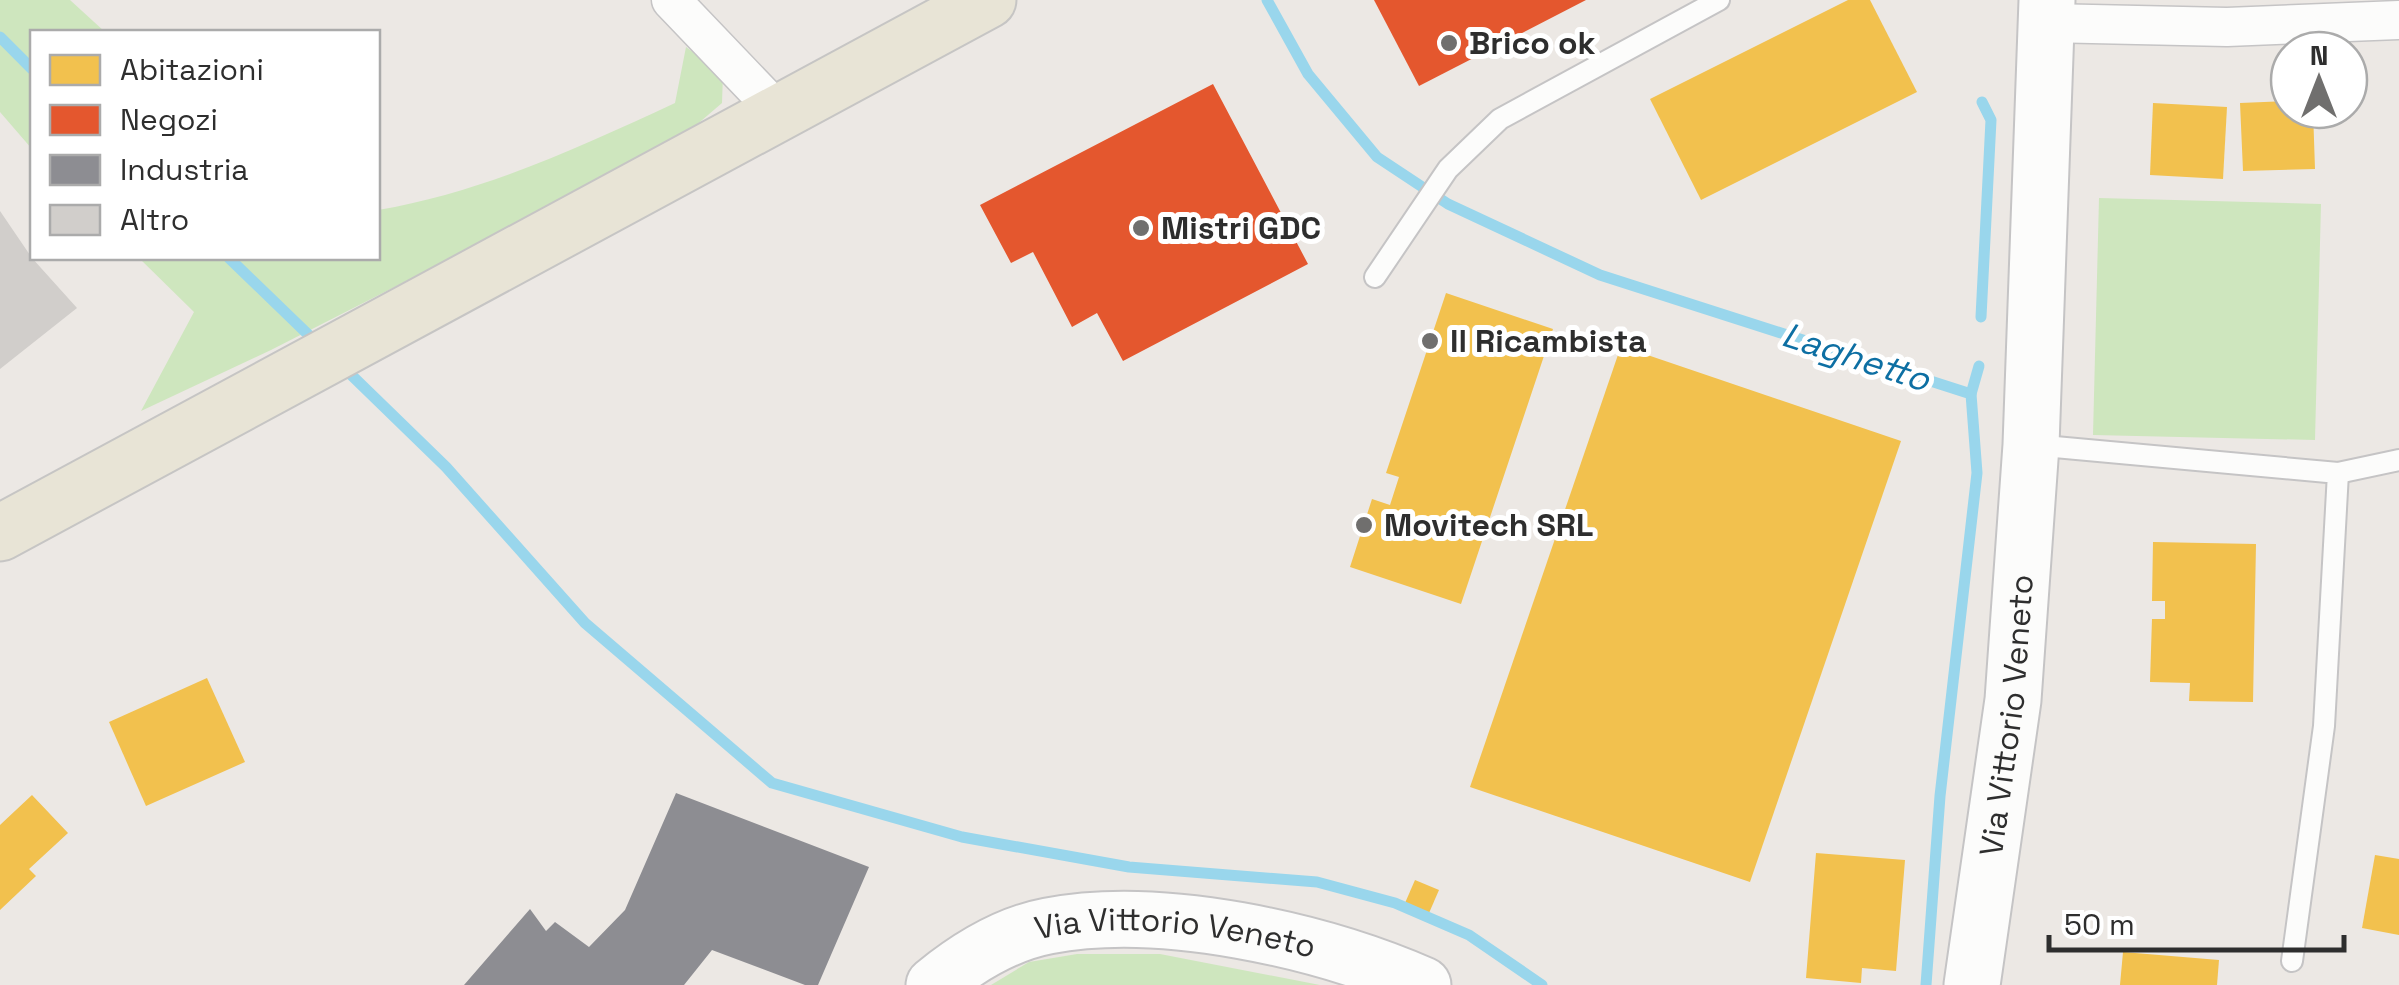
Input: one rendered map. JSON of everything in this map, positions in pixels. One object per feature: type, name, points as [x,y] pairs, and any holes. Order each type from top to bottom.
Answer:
[{"type":"main road","points":[[0,533],[385,329],[988,0]]},
{"type":"main road","points":[[0,511],[237,408]]},
{"type":"street","points":[[671,0],[779,113]]},
{"type":"street","points":[[2047,11],[2227,27],[2399,20]]},
{"type":"street","name":"Via Vittorio Veneto","points":[[1972,985],[2013,700],[2031,445],[2047,11]]},
{"type":"street","name":"Via Vittorio Veneto","points":[[934,985],[969,958],[1013,936],[1049,926],[1145,921],[1294,944],[1374,964],[1423,985]]},
{"type":"lane","points":[[1374,277],[1448,170],[1500,119],[1719,0]]},
{"type":"lane","points":[[2031,445],[2338,474],[2399,460]]},
{"type":"lane","points":[[2292,961],[2324,726],[2338,474]]},
{"type":"green space","points":[[0,0],[70,0],[103,30],[30,30],[30,147],[0,112]]},
{"type":"green space","points":[[686,47],[723,74],[722,103],[673,145],[271,350],[141,411],[194,312],[141,260],[380,260],[380,210],[493,180],[675,103]]},
{"type":"green space","points":[[2099,198],[2321,204],[2315,440],[2093,435]]},
{"type":"green space","points":[[1077,954],[1160,954],[1320,985],[991,985],[1029,962]]},
{"type":"building: Abitazioni","points":[[1848,0],[1870,0],[1917,92],[1701,200],[1650,99]]},
{"type":"building: Abitazioni","points":[[2269,102],[2269,130],[2314,130],[2315,169],[2243,171],[2240,103]]},
{"type":"building: Abitazioni","points":[[2153,103],[2227,107],[2223,179],[2150,175]]},
{"type":"building: Abitazioni","points":[[1446,293],[1553,329],[1461,604],[1350,567],[1372,499],[1390,505],[1399,477],[1386,473]]},
{"type":"building: Abitazioni","points":[[1621,346],[1901,441],[1750,882],[1470,787]]},
{"type":"building: Abitazioni","points":[[2153,542],[2256,544],[2253,702],[2189,701],[2190,683],[2150,682],[2152,619],[2165,619],[2165,601],[2152,601]]},
{"type":"building: Abitazioni","points":[[207,678],[245,762],[146,806],[109,722]]},
{"type":"building: Abitazioni","points":[[32,795],[68,833],[29,869],[36,876],[0,910],[0,825]]},
{"type":"building: Abitazioni","points":[[1816,853],[1905,860],[1896,971],[1862,968],[1861,983],[1806,978]]},
{"type":"building: Abitazioni","points":[[2375,855],[2399,859],[2399,935],[2362,928]]},
{"type":"building: Abitazioni","points":[[1415,880],[1439,890],[1429,913],[1405,903]]},
{"type":"building: Abitazioni","points":[[2123,952],[2219,960],[2217,985],[2120,985]]},
{"type":"building: Negozi","name":"Brico ok","points":[[1374,0],[1586,0],[1419,86]]},
{"type":"building: Negozi","name":"Mistri GDC","points":[[1213,84],[1308,264],[1123,361],[1097,313],[1072,327],[1033,252],[1011,263],[980,205]]},
{"type":"building: Industria","points":[[676,793],[869,867],[818,985],[805,985],[712,950],[684,985],[464,985],[530,909],[546,931],[555,922],[589,947],[625,910]]},
{"type":"building: Altro","points":[[0,211],[30,260],[77,308],[0,369]]},
{"type":"waterway","name":"Laghetto","points":[[1267,0],[1308,74],[1377,157],[1448,204],[1600,275],[1971,394],[1977,473],[1940,796],[1926,985]]},
{"type":"waterway","points":[[0,37],[30,67]]},
{"type":"waterway","points":[[1981,317],[1991,120],[1982,102]]},
{"type":"waterway","points":[[231,260],[319,345]]},
{"type":"waterway","points":[[340,364],[446,467],[585,623],[772,783],[962,837],[1129,867],[1317,882],[1395,903],[1469,935],[1542,985]]},
{"type":"waterway","points":[[1971,394],[1979,366]]},
{"type":"place","name":"Brico ok","points":[[1449,43]]},
{"type":"place","name":"Mistri GDC","points":[[1141,228]]},
{"type":"place","name":"Il Ricambista","points":[[1430,341]]},
{"type":"place","name":"Movitech SRL","points":[[1364,525]]}]
